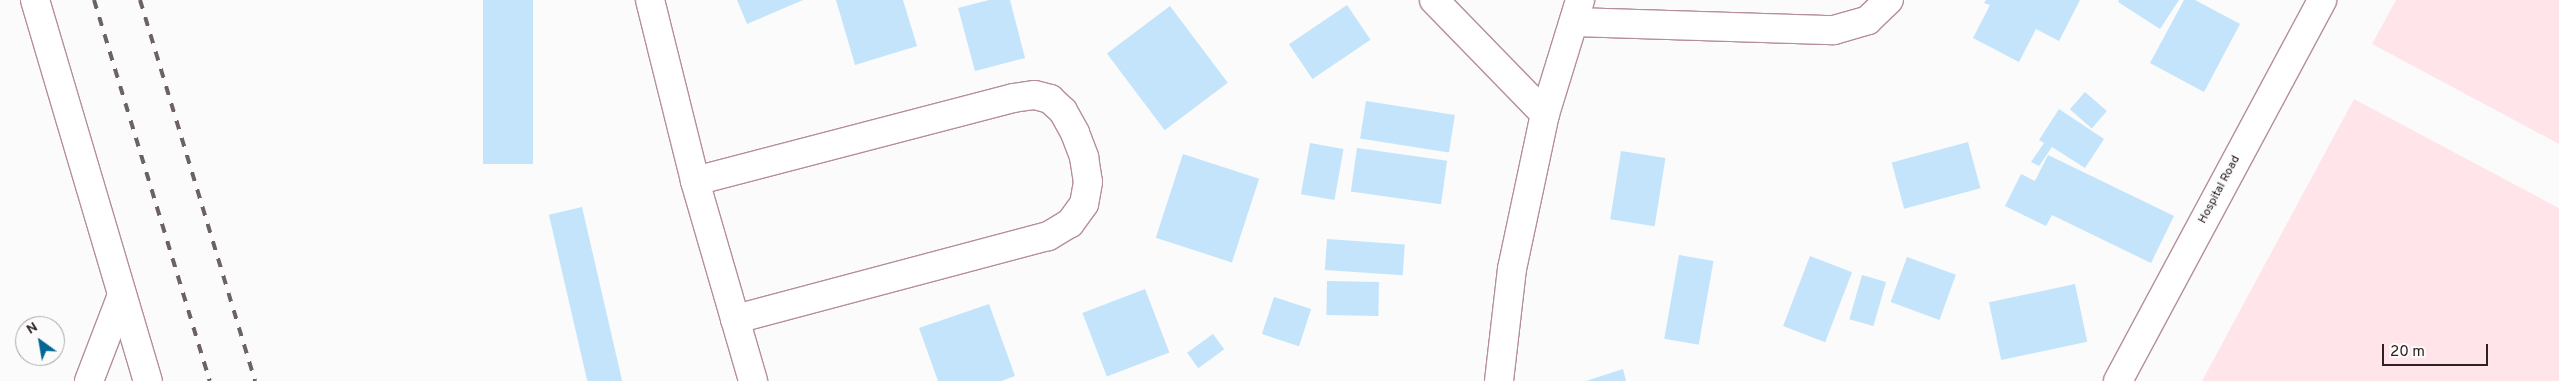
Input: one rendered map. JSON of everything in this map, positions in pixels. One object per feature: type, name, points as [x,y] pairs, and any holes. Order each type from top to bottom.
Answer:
[{"type":"street","points":[[35,0],[148,381]]},
{"type":"street","points":[[650,0],[695,181],[753,381]]},
{"type":"street","points":[[1434,0],[1545,114]]},
{"type":"street","points":[[1499,381],[1512,269],[1545,114],[1577,11],[1834,30],[1868,20],[1889,0]]},
{"type":"street","name":"Hospital Road","points":[[2118,381],[2322,0]]},
{"type":"street","points":[[695,181],[1013,98],[1035,95],[1050,99],[1064,111],[1084,157],[1088,182],[1084,204],[1070,223],[1048,236],[734,319]]},
{"type":"street","points":[[90,381],[122,295]]},
{"type":"shaded area","points":[[2396,0],[2559,0],[2559,144],[2372,44]]},
{"type":"shaded area","points":[[2354,99],[2559,208],[2559,381],[2202,381]]},
{"type":"building","points":[[483,0],[533,0],[533,164],[483,164]]},
{"type":"building","points":[[737,0],[803,0],[747,24]]},
{"type":"building","points":[[836,0],[903,0],[917,46],[855,65]]},
{"type":"building","points":[[989,0],[1010,0],[1025,58],[975,71],[958,8]]},
{"type":"building","points":[[1986,0],[2080,0],[2059,41],[2036,29],[2019,62],[1973,38],[1990,5],[1984,3]]},
{"type":"building","points":[[2119,0],[2179,0],[2160,29],[2118,2]]},
{"type":"building","points":[[2184,0],[2195,0],[2240,24],[2204,92],[2150,63]]},
{"type":"building","points":[[1347,5],[1370,40],[1312,79],[1289,44]]},
{"type":"building","points":[[1170,6],[1228,83],[1165,130],[1107,54]]},
{"type":"building","points":[[2085,92],[2107,111],[2092,128],[2070,109]]},
{"type":"building","points":[[1366,101],[1455,115],[1449,153],[1360,139]]},
{"type":"building","points":[[2059,109],[2104,139],[2085,168],[2052,147],[2039,166],[2031,162],[2044,143],[2039,140]]},
{"type":"building","points":[[1968,142],[1980,188],[1904,209],[1892,162]]},
{"type":"building","points":[[1310,143],[1343,149],[1334,200],[1301,194]]},
{"type":"building","points":[[1357,148],[1447,161],[1441,204],[1351,192]]},
{"type":"building","points":[[1621,151],[1665,158],[1655,226],[1610,219]]},
{"type":"building","points":[[1183,154],[1259,179],[1232,262],[1156,238]]},
{"type":"building","points":[[2048,155],[2174,216],[2151,263],[2052,215],[2046,226],[2005,206],[2021,174],[2035,181]]},
{"type":"building","points":[[582,207],[622,381],[587,381],[549,215]]},
{"type":"building","points":[[1327,239],[1405,244],[1403,275],[1325,270]]},
{"type":"building","points":[[1679,255],[1713,261],[1699,345],[1664,339]]},
{"type":"building","points":[[1810,256],[1852,272],[1825,342],[1783,326]]},
{"type":"building","points":[[1907,257],[1956,275],[1939,320],[1891,302]]},
{"type":"building","points":[[1862,275],[1886,282],[1873,326],[1849,319]]},
{"type":"building","points":[[1327,281],[1379,282],[1378,316],[1326,315]]},
{"type":"building","points":[[2075,284],[2087,342],[2001,360],[1989,302]]},
{"type":"building","points":[[1145,289],[1169,352],[1107,376],[1082,313]]},
{"type":"building","points":[[1274,297],[1311,309],[1299,346],[1262,334]]},
{"type":"building","points":[[989,304],[1015,376],[1001,381],[938,381],[919,328]]},
{"type":"building","points":[[1213,334],[1224,349],[1198,368],[1187,353]]},
{"type":"building","points":[[1623,369],[1626,381],[1586,381]]},
{"type":"railway","points":[[94,0],[210,381]]},
{"type":"railway","points":[[140,0],[255,381]]}]
